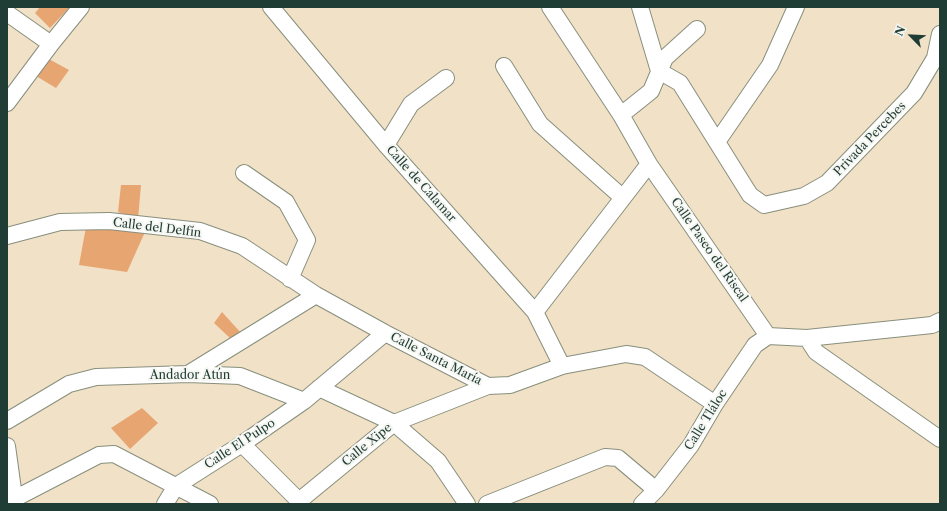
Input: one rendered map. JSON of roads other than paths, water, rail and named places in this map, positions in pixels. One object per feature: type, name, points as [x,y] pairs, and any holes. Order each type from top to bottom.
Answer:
[{"type":"street","points":[[7,103],[81,7]]},
{"type":"street","name":"Calle de Calamar","points":[[271,7],[386,145],[535,312],[562,366]]},
{"type":"street","name":"Calle Paseo del Riscal","points":[[550,7],[621,115],[649,164],[768,336]]},
{"type":"street","points":[[640,7],[659,71],[680,83],[717,142],[770,65],[796,7]]},
{"type":"street","points":[[7,13],[51,44]]},
{"type":"street","points":[[621,115],[650,91],[665,58],[697,30]]},
{"type":"street","name":"Privada Percebes","points":[[717,142],[750,195],[764,205],[804,196],[827,183],[914,93],[935,58],[940,34]]},
{"type":"street","points":[[504,66],[540,124],[623,198]]},
{"type":"street","points":[[386,145],[411,104],[446,78]]},
{"type":"street","points":[[535,312],[649,164]]},
{"type":"street","points":[[244,173],[286,202],[307,240],[290,279]]},
{"type":"street","name":"Calle del Delfín","points":[[7,236],[60,222],[109,221],[200,231],[242,246],[316,295]]},
{"type":"street","points":[[188,374],[316,295]]},
{"type":"street","name":"Calle Santa María","points":[[316,295],[385,333],[488,386],[510,385],[562,366],[626,354],[645,357],[715,404]]},
{"type":"street","points":[[768,336],[807,338],[932,325],[940,321]]},
{"type":"street","name":"Calle El Pulpo","points":[[165,504],[176,486],[242,444],[304,400],[385,333]]},
{"type":"street","name":"Calle Tláloc","points":[[642,504],[656,490],[691,445],[715,404],[755,345],[768,336]]},
{"type":"street","points":[[807,338],[816,352],[940,439]]},
{"type":"street","name":"Andador Atún","points":[[7,421],[68,384],[96,377],[188,374],[240,376],[304,400]]},
{"type":"street","name":"Calle Xipe","points":[[301,503],[394,423],[488,386]]},
{"type":"street","points":[[319,388],[394,423],[438,461],[459,501]]},
{"type":"street","points":[[242,444],[301,503]]},
{"type":"street","points":[[7,446],[12,501],[99,455],[114,454],[210,504]]},
{"type":"street","points":[[487,504],[605,456],[618,458],[656,490]]}]
